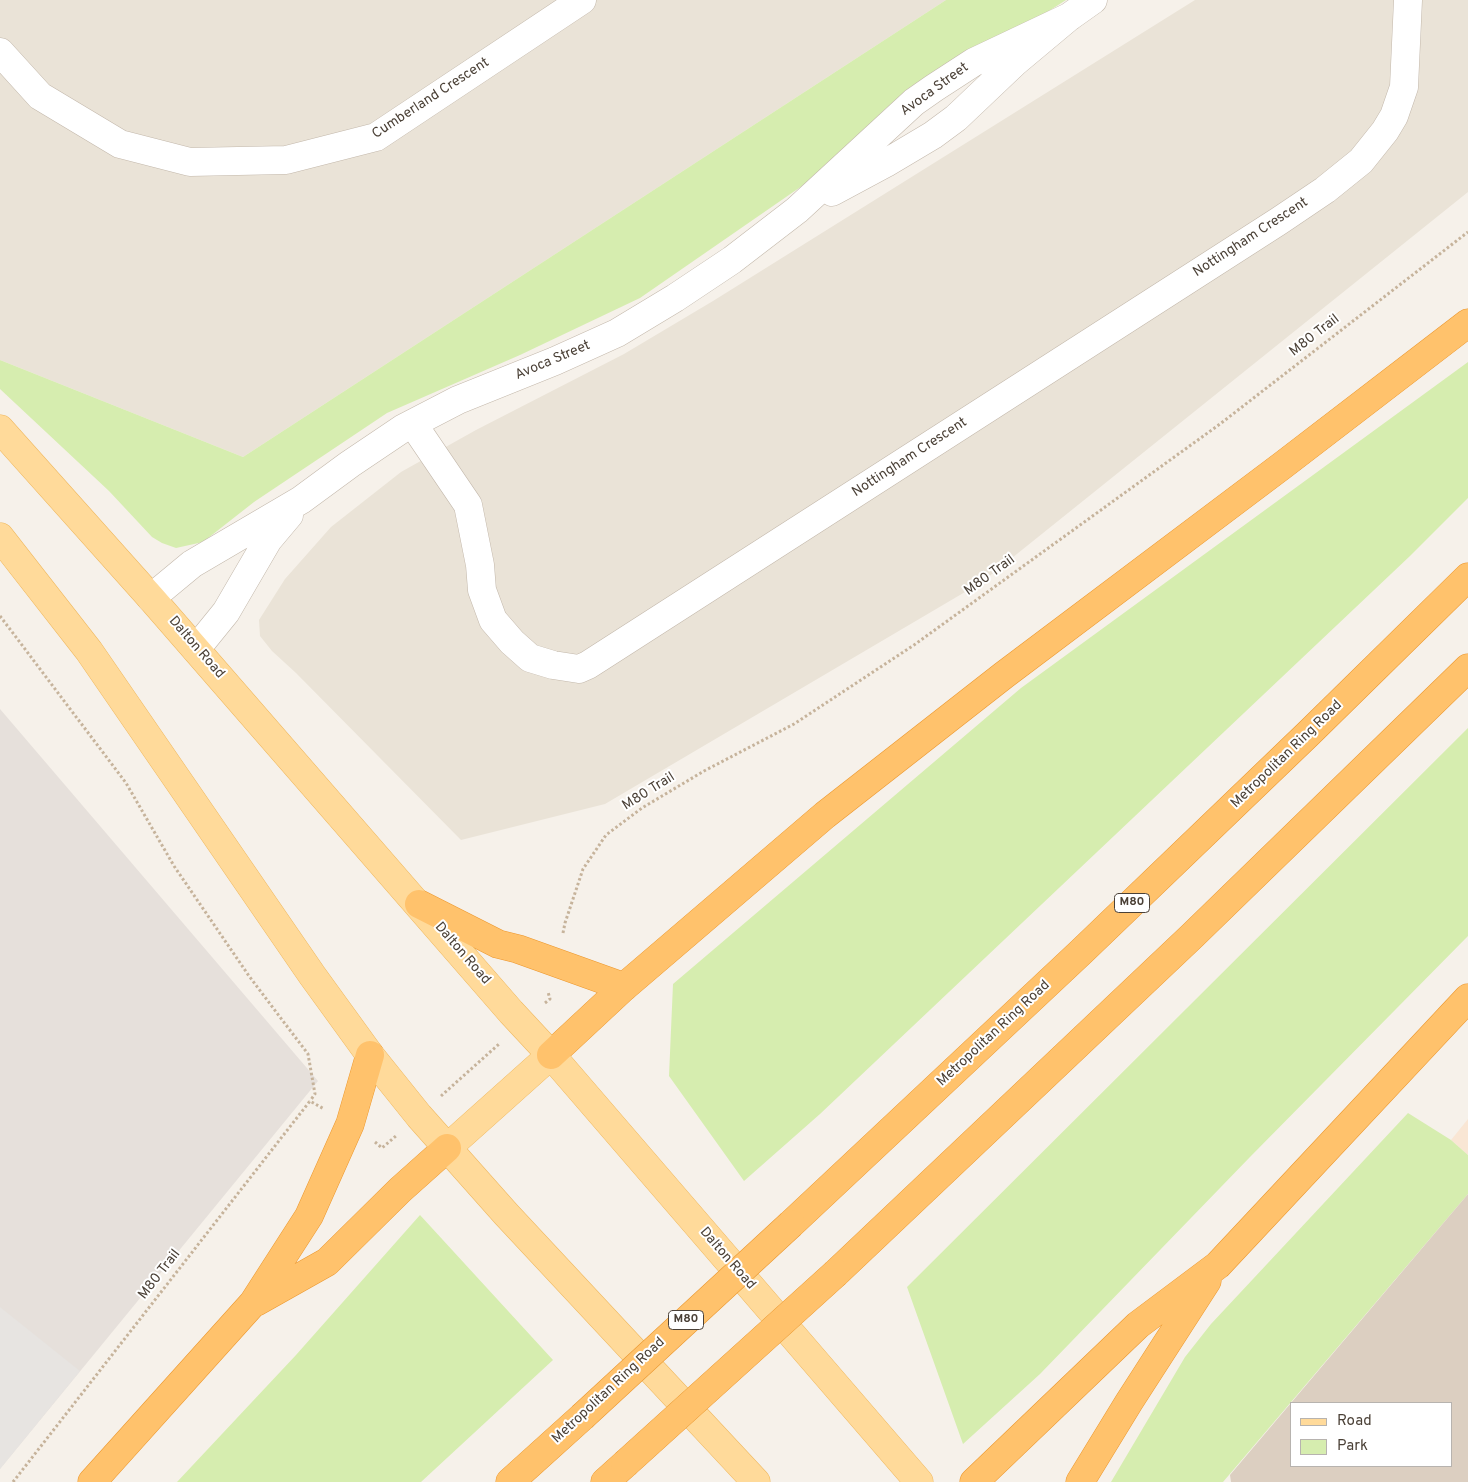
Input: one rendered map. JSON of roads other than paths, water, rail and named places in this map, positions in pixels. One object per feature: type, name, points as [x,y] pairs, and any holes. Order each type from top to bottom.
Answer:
[{"type":"highway","points":[[551,1055],[624,988],[825,815],[996,681],[1468,324]]},
{"type":"highway","name":"Metropolitan Ring Road","points":[[510,1482],[791,1224],[1146,890],[1468,576]]},
{"type":"highway","points":[[615,1473],[836,1273],[1192,936],[1468,668]]},
{"type":"highway","points":[[419,904],[498,944],[518,949],[624,988]]},
{"type":"highway","points":[[974,1482],[1138,1325],[1218,1265],[1468,998]]},
{"type":"highway","points":[[92,1482],[252,1304],[309,1216],[350,1124],[370,1055]]},
{"type":"highway","points":[[252,1304],[327,1262],[400,1190],[447,1148]]},
{"type":"highway","points":[[1080,1482],[1129,1402],[1218,1265]]},
{"type":"main road","name":"Dalton Road","points":[[0,429],[152,598],[511,1012],[551,1055],[919,1482]]},
{"type":"main road","points":[[0,537],[89,651],[312,975],[370,1055],[418,1116],[756,1482]]},
{"type":"main road","points":[[447,1148],[551,1055]]},
{"type":"street","name":"Cumberland Crescent","points":[[0,52],[40,96],[120,144],[190,162],[286,160],[376,137],[582,0]]},
{"type":"street","name":"Avoca Street","points":[[797,210],[886,163],[933,135],[956,118],[1014,63],[1069,17],[1093,0]]},
{"type":"street","name":"Nottingham Crescent","points":[[412,424],[468,505],[480,565],[482,590],[493,620],[512,642],[530,658],[553,665],[579,668],[588,665],[1279,221],[1325,190],[1361,161],[1385,131],[1394,116],[1404,86],[1408,0]]},
{"type":"street","name":"Avoca Street","points":[[152,598],[192,564],[301,500],[350,464],[412,424],[458,400],[555,361],[617,333],[674,298],[732,260],[797,210],[914,102],[974,62],[1069,17]]},
{"type":"street","name":"Avoca Street","points":[[196,649],[226,612],[268,540],[301,500]]}]
